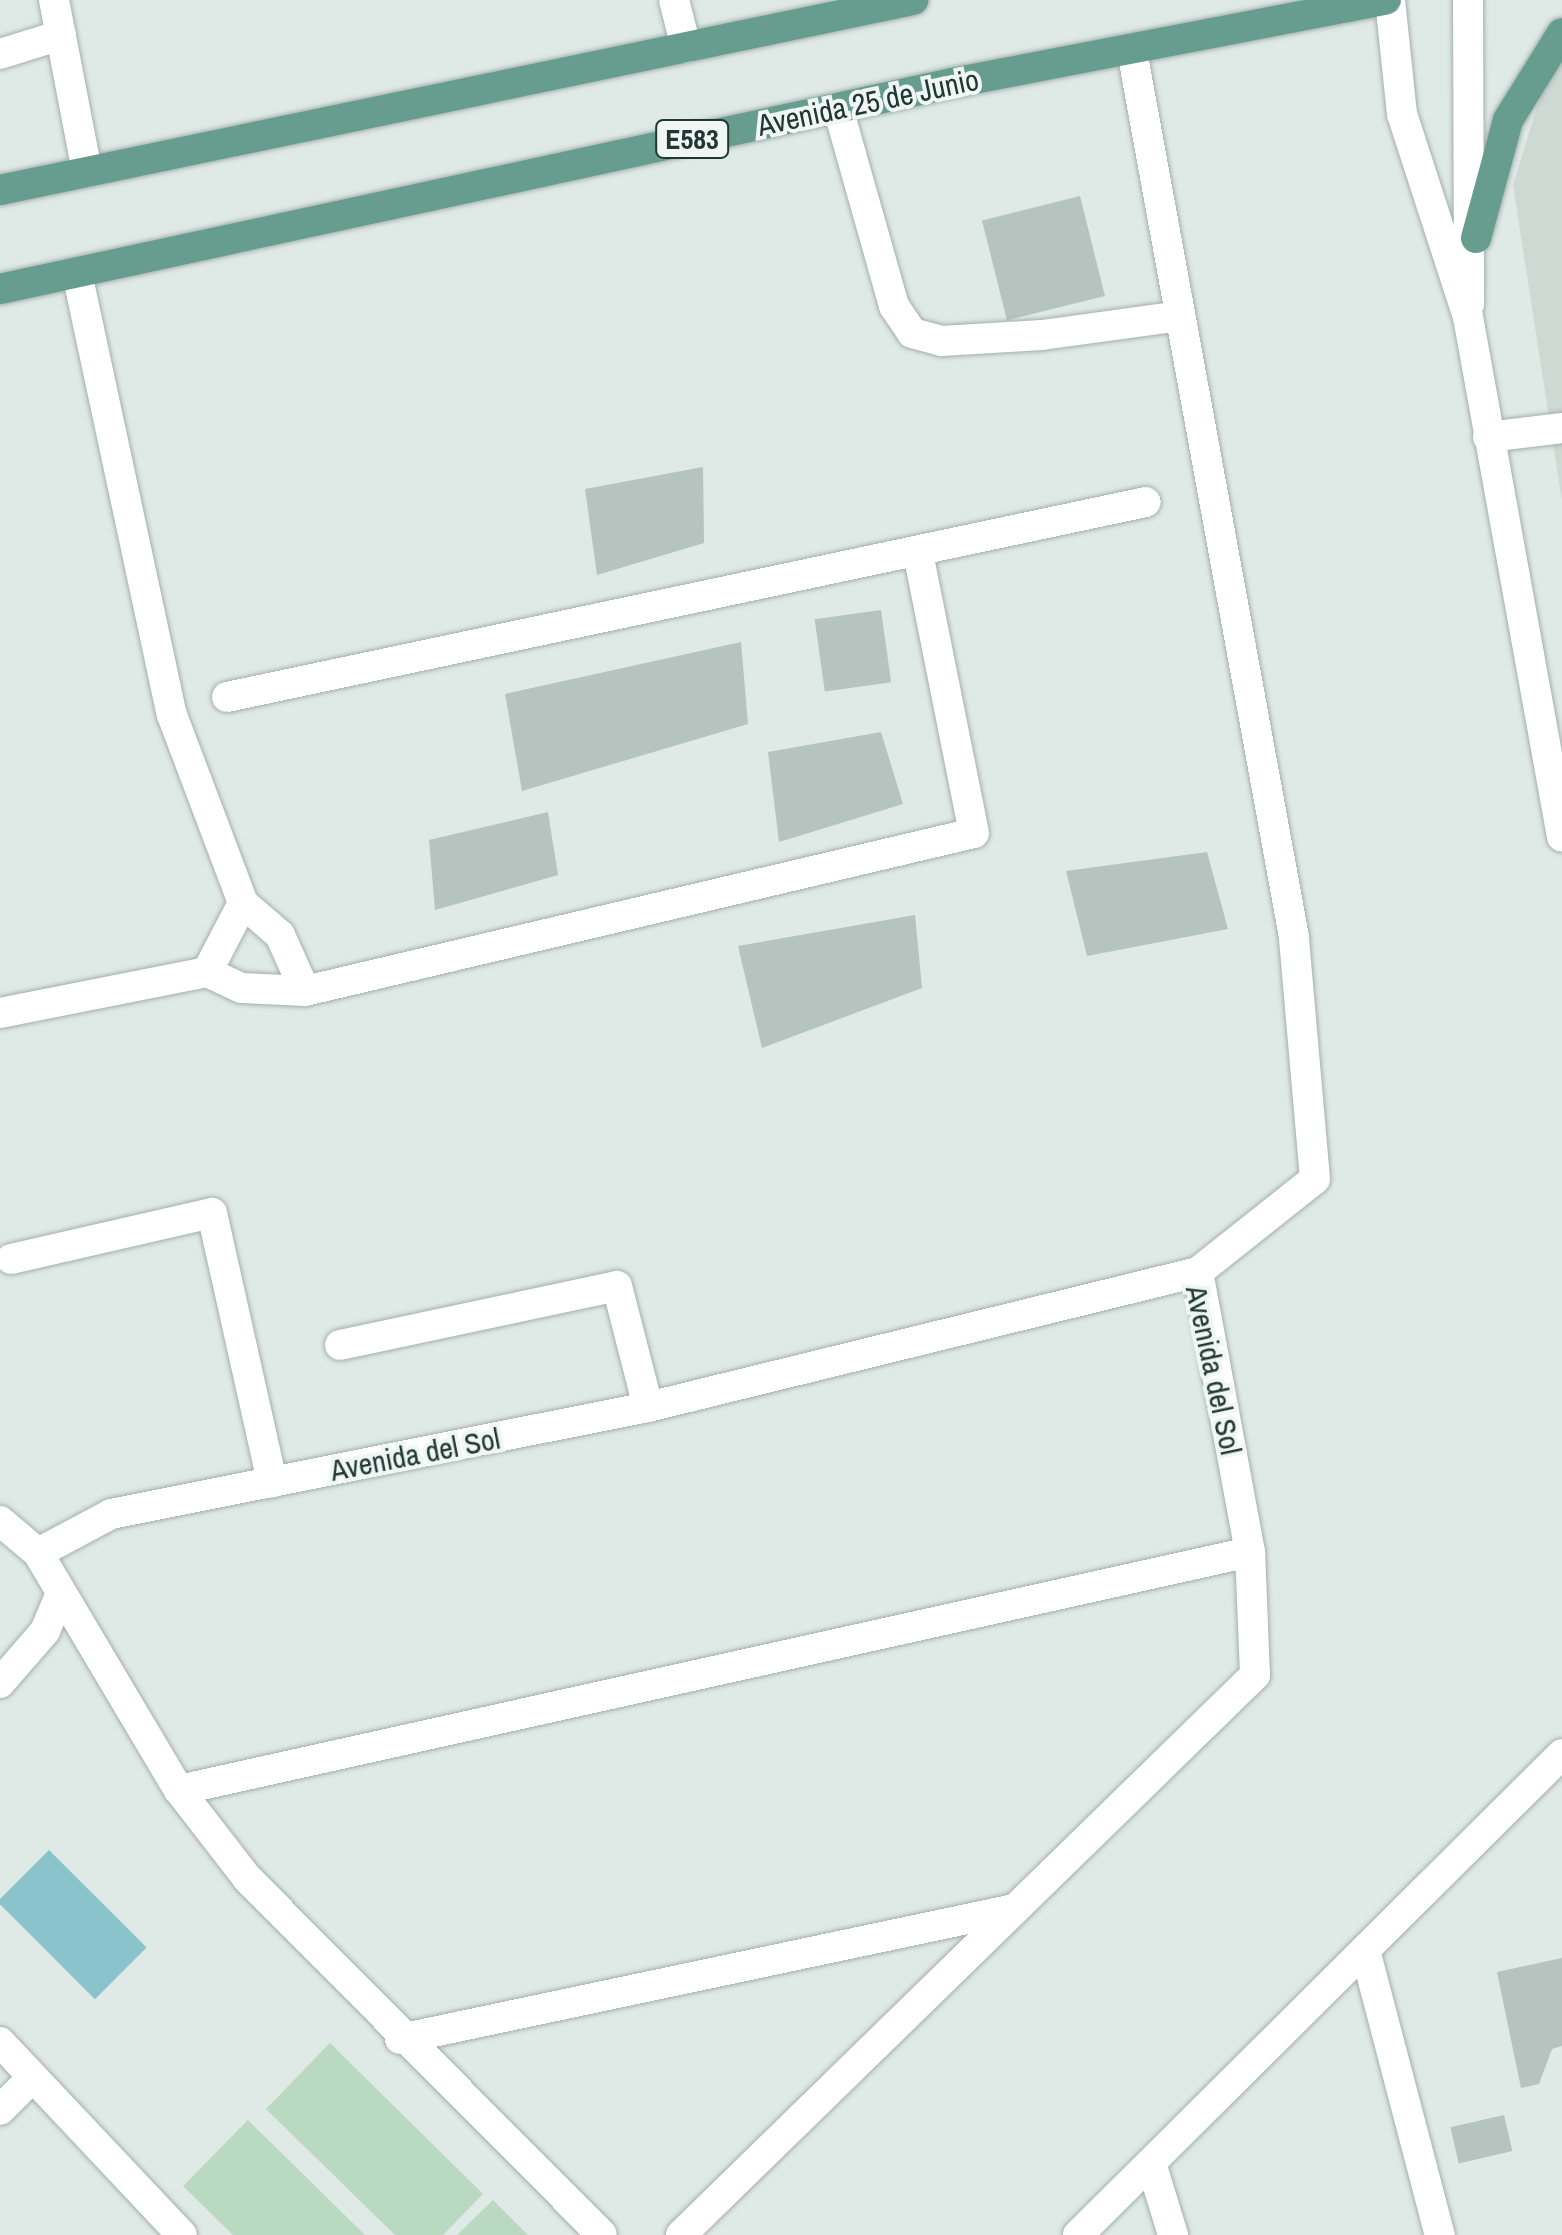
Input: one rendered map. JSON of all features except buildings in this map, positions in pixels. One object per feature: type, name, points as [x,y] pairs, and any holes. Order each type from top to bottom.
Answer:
[{"type":"main road","points":[[0,190],[913,0]]},
{"type":"main road","name":"Avenida 25 de Junio","points":[[0,289],[838,108],[1388,0]]},
{"type":"main road","points":[[1476,238],[1508,120],[1562,33]]},
{"type":"street","points":[[54,0],[87,172]]},
{"type":"street","points":[[674,0],[686,47]]},
{"type":"street","points":[[1388,0],[1402,114],[1468,316],[1562,838]]},
{"type":"street","points":[[1468,0],[1476,238],[1468,316]]},
{"type":"street","points":[[0,54],[61,35]]},
{"type":"street","points":[[1132,52],[1294,937],[1315,1180],[1198,1272]]},
{"type":"street","points":[[838,108],[894,306],[912,333],[941,341],[1042,335],[1180,316]]},
{"type":"street","points":[[77,272],[172,715],[243,903],[280,935],[304,991]]},
{"type":"street","points":[[1488,437],[1562,428]]},
{"type":"street","points":[[227,697],[1146,502]]},
{"type":"street","points":[[0,1013],[207,972],[242,988],[304,991],[974,833],[918,552]]},
{"type":"street","points":[[207,972],[243,903]]},
{"type":"street","points":[[11,1260],[212,1213],[272,1482]]},
{"type":"street","name":"Avenida del Sol","points":[[38,1554],[111,1514],[648,1408],[1198,1272],[1250,1552],[1255,1675],[681,2235]]},
{"type":"street","points":[[340,1346],[617,1286],[648,1408]]},
{"type":"street","points":[[0,1521],[38,1554],[179,1790],[247,1878],[400,2039],[602,2235]]},
{"type":"street","points":[[179,1790],[1250,1552]]},
{"type":"street","points":[[0,1683],[45,1630],[60,1594]]},
{"type":"street","points":[[1078,2235],[1365,1950],[1559,1768]]},
{"type":"street","points":[[400,2039],[1014,1910]]},
{"type":"street","points":[[1365,1950],[1440,2235]]},
{"type":"street","points":[[0,2042],[31,2080],[182,2235]]},
{"type":"street","points":[[0,2110],[31,2080]]},
{"type":"street","points":[[1151,2162],[1173,2235]]},
{"type":"shaded area","points":[[1562,62],[1562,501],[1513,185],[1550,65]]},
{"type":"green space","points":[[330,2043],[483,2194],[443,2235],[395,2235],[266,2109]]},
{"type":"green space","points":[[248,2120],[365,2235],[233,2235],[183,2186]]},
{"type":"green space","points":[[493,2200],[528,2235],[457,2235]]},
{"type":"water","points":[[49,1850],[147,1948],[95,1999],[0,1904],[0,1899]]}]
